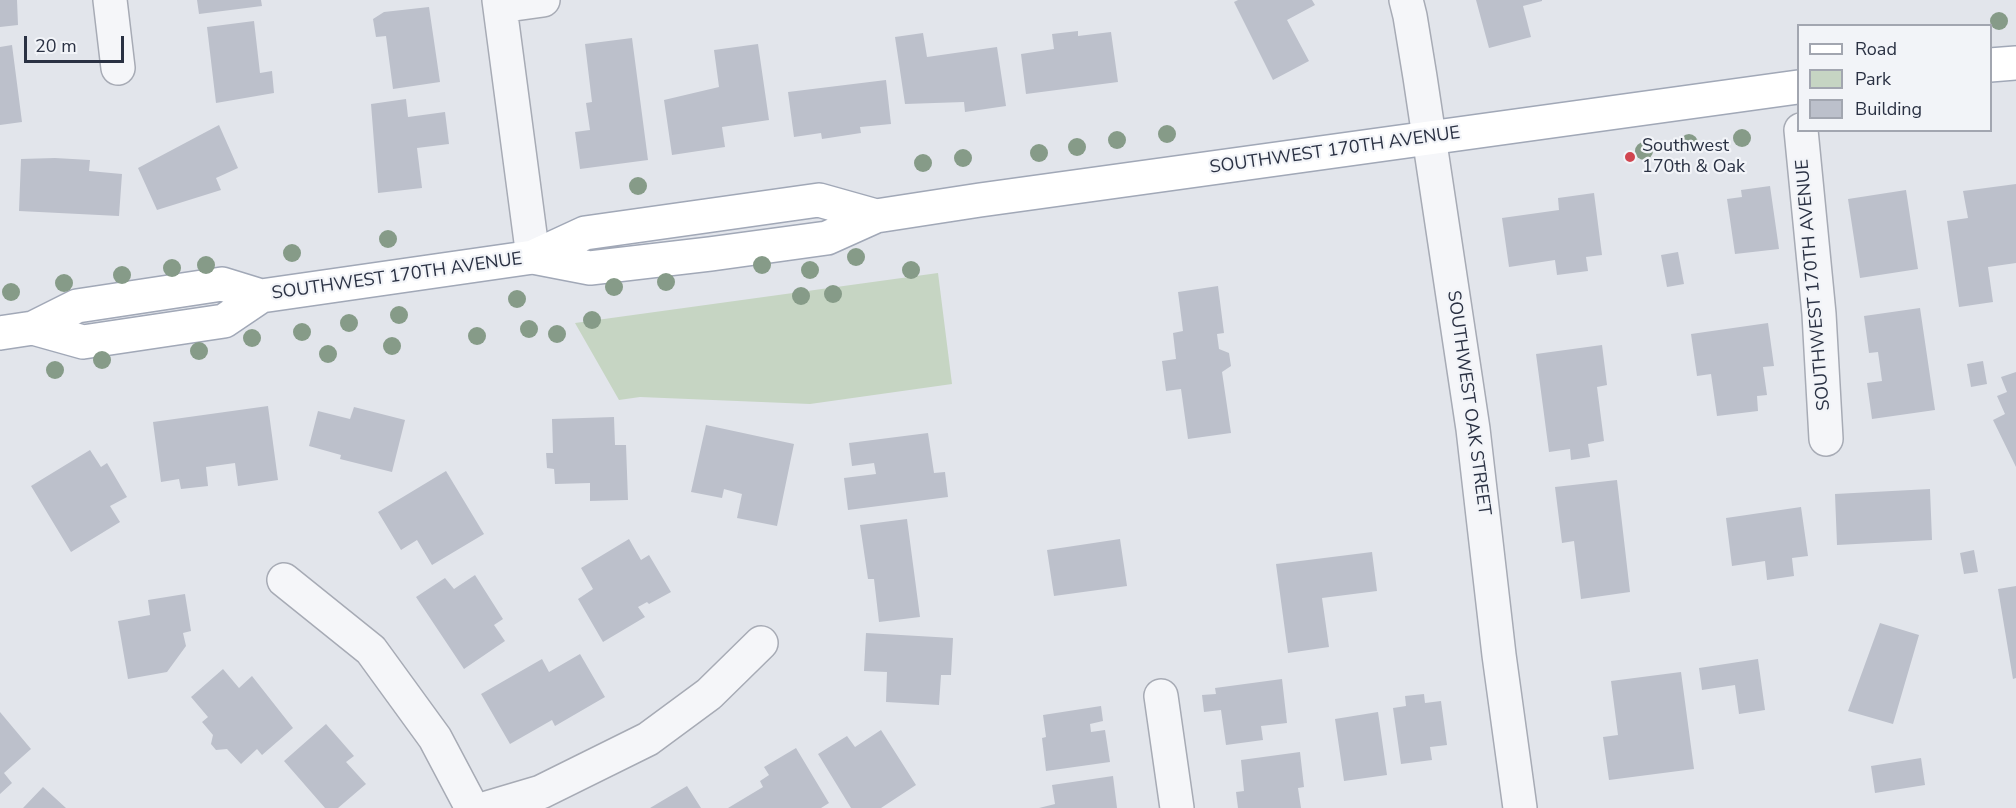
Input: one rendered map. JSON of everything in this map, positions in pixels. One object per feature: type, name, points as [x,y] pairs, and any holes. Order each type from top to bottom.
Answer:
[{"type":"main road","points":[[1992,65],[2016,63]]},
{"type":"main road","name":"SOUTHWEST 170TH AVENUE","points":[[0,333],[33,328],[77,306],[222,284],[261,296],[533,257],[585,233],[819,200],[876,216],[1429,138],[1797,95]]},
{"type":"street","points":[[110,0],[118,68]]},
{"type":"street","points":[[533,257],[499,3],[543,0]]},
{"type":"street","name":"SOUTHWEST OAK STREET","points":[[1406,0],[1473,429],[1501,665],[1514,807]]},
{"type":"street","name":"SOUTHWEST 170TH AVENUE","points":[[1801,132],[1819,314],[1826,439]]},
{"type":"street","points":[[284,580],[371,650],[435,738],[472,808]]},
{"type":"street","points":[[488,808],[541,792],[648,739],[709,694],[761,643]]},
{"type":"street","points":[[1161,696],[1177,808]]},
{"type":"green space","points":[[938,273],[952,384],[810,404],[640,397],[619,400],[575,323]]},
{"type":"building","points":[[0,0],[17,0],[18,25],[0,27]]},
{"type":"building","points":[[197,0],[261,0],[262,6],[199,14]]},
{"type":"building","points":[[1238,0],[1312,0],[1315,5],[1287,20],[1309,61],[1273,80],[1234,2]]},
{"type":"building","points":[[1476,0],[1542,0],[1523,6],[1531,37],[1489,48]]},
{"type":"building","points":[[429,7],[440,82],[393,89],[386,36],[376,37],[373,19],[384,12]]},
{"type":"building","points":[[254,21],[260,73],[272,71],[274,93],[216,103],[207,27]]},
{"type":"building","points":[[1078,31],[1078,36],[1111,32],[1118,82],[1026,94],[1021,54],[1054,49],[1052,34]]},
{"type":"building","points":[[923,33],[927,57],[997,47],[1006,106],[965,112],[964,102],[905,104],[895,37]]},
{"type":"building","points":[[632,38],[648,160],[580,169],[575,132],[590,130],[586,103],[592,102],[585,44]]},
{"type":"building","points":[[758,44],[769,120],[722,127],[725,147],[672,155],[664,100],[719,87],[714,50]]},
{"type":"building","points":[[12,45],[22,122],[0,125],[0,47]]},
{"type":"building","points":[[886,80],[891,124],[860,127],[861,133],[822,139],[821,133],[794,137],[788,92]]},
{"type":"building","points":[[406,99],[408,117],[445,112],[449,144],[417,148],[422,188],[378,193],[371,104]]},
{"type":"building","points":[[219,125],[238,168],[216,178],[221,190],[157,210],[138,168]]},
{"type":"building","points":[[21,159],[90,160],[89,171],[122,174],[119,216],[19,211]]},
{"type":"building","points":[[2016,184],[2016,263],[1988,267],[1993,302],[1959,307],[1947,221],[1968,218],[1963,191]]},
{"type":"building","points":[[1770,186],[1779,249],[1735,254],[1727,199],[1742,197],[1741,190]]},
{"type":"building","points":[[1906,190],[1918,269],[1860,278],[1848,199]]},
{"type":"building","points":[[1594,193],[1602,255],[1586,257],[1588,271],[1557,275],[1555,260],[1509,267],[1502,218],[1559,210],[1558,198]]},
{"type":"building","points":[[1678,252],[1684,284],[1667,287],[1661,255]]},
{"type":"building","points":[[1218,286],[1224,333],[1217,334],[1219,349],[1229,353],[1231,366],[1222,372],[1231,433],[1188,439],[1181,389],[1166,391],[1162,361],[1176,359],[1173,333],[1183,331],[1178,292]]},
{"type":"building","points":[[1920,308],[1935,410],[1872,419],[1867,383],[1882,381],[1878,352],[1869,353],[1864,316]]},
{"type":"building","points":[[1768,323],[1774,366],[1763,367],[1767,395],[1757,396],[1758,411],[1717,416],[1711,374],[1697,376],[1691,334]]},
{"type":"building","points":[[1602,345],[1607,385],[1597,387],[1604,441],[1588,444],[1590,457],[1571,460],[1570,449],[1549,452],[1536,354]]},
{"type":"building","points":[[1983,361],[1987,384],[1971,387],[1967,364]]},
{"type":"building","points":[[2016,372],[2016,467],[1993,420],[2005,414],[1997,396],[2007,392],[2001,377]]},
{"type":"building","points":[[268,406],[278,480],[238,486],[235,463],[206,467],[208,486],[181,489],[179,479],[161,482],[153,422]]},
{"type":"building","points":[[354,407],[405,420],[392,472],[340,459],[341,455],[309,446],[318,411],[350,419]]},
{"type":"building","points":[[614,417],[615,445],[626,445],[628,500],[590,501],[590,483],[555,484],[554,469],[547,468],[546,453],[553,453],[552,419]]},
{"type":"building","points":[[706,425],[794,444],[777,526],[737,518],[742,494],[724,489],[722,498],[691,492]]},
{"type":"building","points":[[928,433],[934,473],[945,472],[948,497],[848,510],[844,478],[876,474],[874,463],[852,466],[849,443]]},
{"type":"building","points":[[90,450],[101,467],[107,463],[127,497],[110,506],[120,522],[71,552],[31,486]]},
{"type":"building","points":[[446,471],[484,534],[432,565],[417,540],[401,550],[378,512]]},
{"type":"building","points":[[1617,480],[1630,592],[1581,599],[1574,541],[1562,543],[1555,487]]},
{"type":"building","points":[[1930,489],[1932,540],[1837,545],[1835,494]]},
{"type":"building","points":[[1801,507],[1808,556],[1792,558],[1794,576],[1767,580],[1765,561],[1732,566],[1726,518]]},
{"type":"building","points":[[907,519],[920,617],[879,622],[874,579],[868,579],[860,525]]},
{"type":"building","points":[[629,539],[641,560],[649,555],[671,592],[649,604],[647,602],[638,607],[645,617],[603,642],[578,599],[593,589],[581,568]]},
{"type":"building","points":[[1120,539],[1127,586],[1054,596],[1047,550]]},
{"type":"building","points":[[1974,550],[1978,572],[1964,574],[1960,553]]},
{"type":"building","points":[[1372,552],[1377,591],[1322,598],[1329,647],[1288,653],[1276,564]]},
{"type":"building","points":[[475,575],[503,619],[494,625],[505,641],[464,669],[416,597],[445,578],[454,589]]},
{"type":"building","points":[[2016,586],[2016,678],[2013,679],[1998,589]]},
{"type":"building","points":[[185,594],[191,631],[183,633],[186,646],[167,672],[128,679],[118,621],[150,615],[148,600]]},
{"type":"building","points":[[1880,623],[1919,635],[1893,724],[1848,711]]},
{"type":"building","points":[[866,633],[953,638],[951,675],[941,675],[939,705],[886,702],[887,672],[864,671]]},
{"type":"building","points":[[580,654],[605,697],[555,726],[552,720],[510,744],[481,694],[542,659],[549,672]]},
{"type":"building","points":[[1758,659],[1765,710],[1739,714],[1735,685],[1702,690],[1699,668]]},
{"type":"building","points":[[223,669],[239,688],[252,676],[293,728],[262,755],[257,749],[241,764],[227,749],[216,750],[211,744],[213,735],[202,722],[208,717],[191,697]]},
{"type":"building","points":[[1681,672],[1694,769],[1609,780],[1603,737],[1618,735],[1611,681]]},
{"type":"building","points":[[1282,679],[1287,723],[1261,726],[1263,740],[1226,745],[1221,710],[1204,712],[1202,695],[1216,694],[1215,688]]},
{"type":"building","points":[[1424,694],[1425,703],[1441,701],[1447,745],[1430,747],[1432,760],[1401,764],[1393,708],[1406,706],[1405,696]]},
{"type":"building","points":[[1101,706],[1103,721],[1090,724],[1091,732],[1105,730],[1110,762],[1046,771],[1042,738],[1046,737],[1043,715]]},
{"type":"building","points":[[0,712],[31,749],[4,773],[12,783],[0,794]]},
{"type":"building","points":[[1378,712],[1387,775],[1344,781],[1335,719]]},
{"type":"building","points":[[326,724],[354,756],[346,762],[366,784],[338,808],[325,808],[284,761]]},
{"type":"building","points":[[881,730],[916,785],[881,808],[851,808],[818,754],[847,736],[855,747]]},
{"type":"building","points":[[796,748],[829,803],[821,808],[728,808],[763,787],[760,781],[769,775],[764,767]]},
{"type":"building","points":[[1300,752],[1304,787],[1298,788],[1301,808],[1238,808],[1236,792],[1244,791],[1241,760]]},
{"type":"building","points":[[1921,758],[1925,785],[1875,793],[1871,766]]},
{"type":"building","points":[[1113,776],[1117,808],[1039,808],[1055,804],[1052,785]]},
{"type":"building","points":[[687,786],[701,808],[650,808]]},
{"type":"building","points":[[43,787],[66,808],[23,808]]},
{"type":"place","name":"Southwest 170th & Oak","points":[[1630,157]]}]
